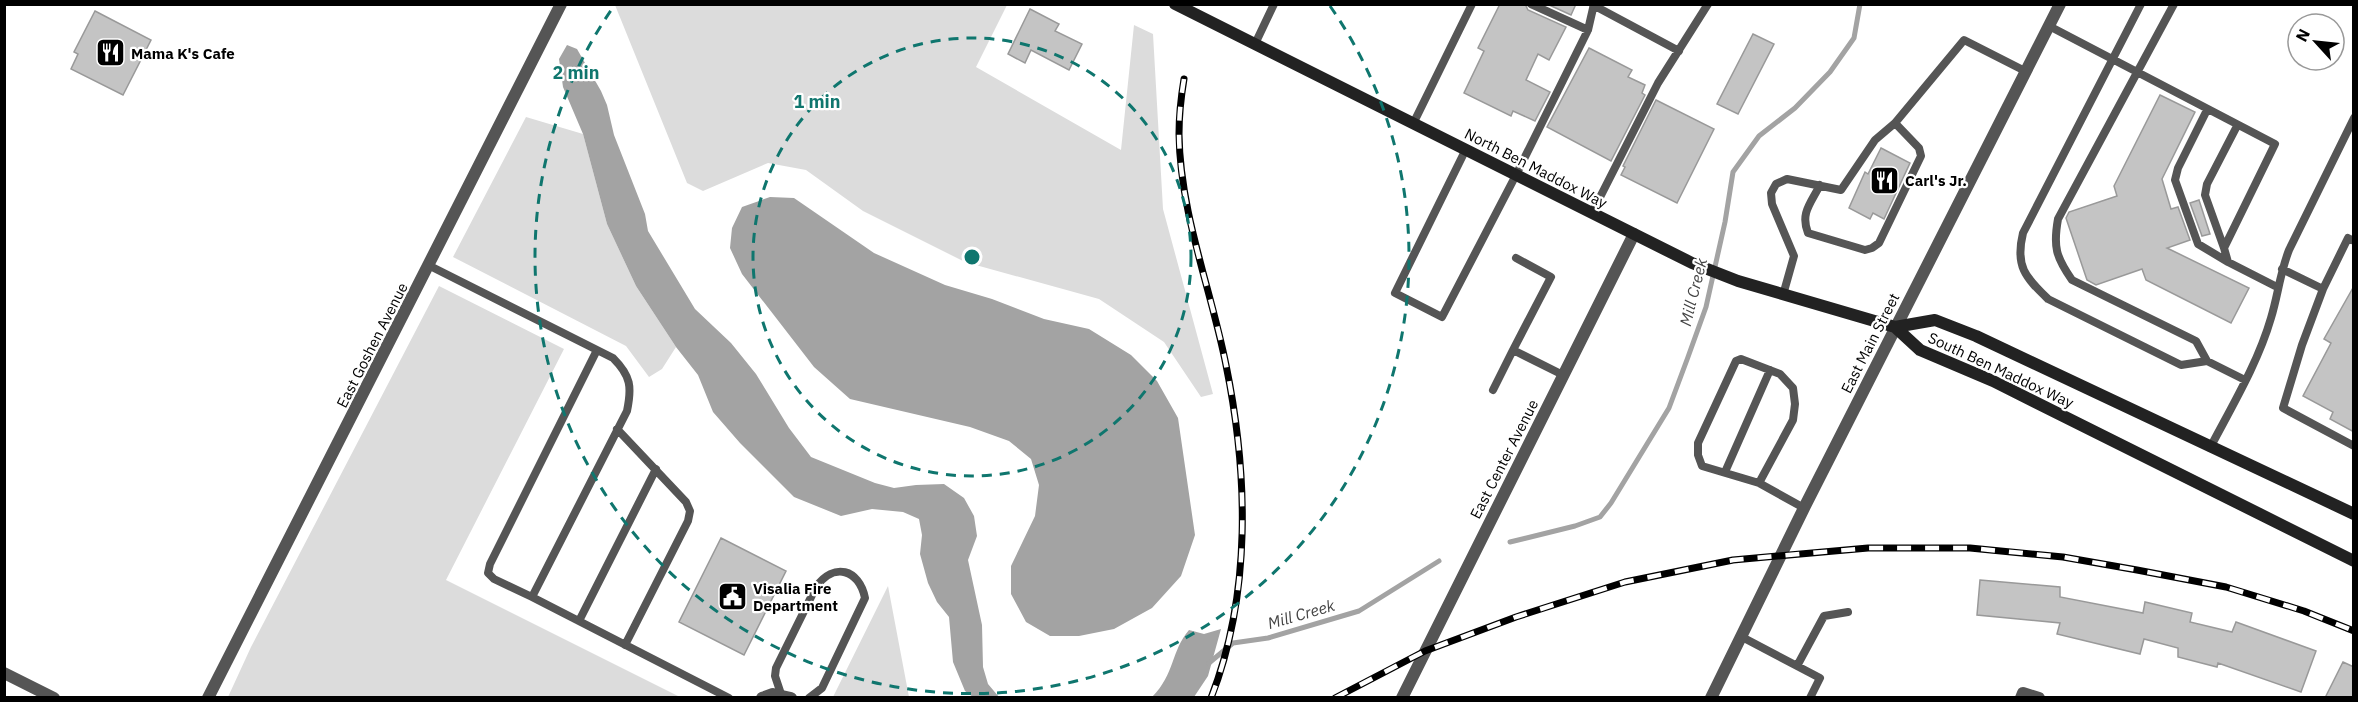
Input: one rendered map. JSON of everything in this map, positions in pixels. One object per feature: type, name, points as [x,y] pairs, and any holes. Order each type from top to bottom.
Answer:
[{"type":"main road","name":"North Ben Maddox Way","points":[[1175,4],[1700,266],[1782,295],[1895,327]]},
{"type":"main road","name":"South Ben Maddox Way","points":[[1895,327],[1935,320],[1976,336],[2354,514]]},
{"type":"main road","name":"South Ben Maddox Way","points":[[1895,327],[1920,350],[1993,381],[2354,561]]},
{"type":"street","name":"East Goshen Avenue","points":[[208,698],[430,266],[561,4]]},
{"type":"street","name":"East Main Street","points":[[1711,698],[1895,327],[2060,4]]},
{"type":"street","name":"East Center Avenue","points":[[1402,698],[1634,234]]},
{"type":"street","points":[[4,673],[54,698]]},
{"type":"street","points":[[2022,695],[2039,698]]},
{"type":"street","points":[[762,698],[786,696]]},
{"type":"lane","points":[[1255,44],[1274,4]]},
{"type":"lane","points":[[1413,124],[1472,4]]},
{"type":"lane","points":[[1531,4],[1588,30]]},
{"type":"lane","points":[[1592,213],[1659,83],[1708,4]]},
{"type":"lane","points":[[2141,4],[2023,233],[2019,249],[2021,266],[2030,282],[2048,299],[2181,365],[2207,361]]},
{"type":"lane","points":[[2174,4],[2058,219],[2054,241],[2059,261],[2072,280],[2196,341],[2207,361],[2245,380]]},
{"type":"lane","points":[[1466,149],[1395,293],[1442,317],[1588,30],[1593,5],[1679,51]]},
{"type":"lane","points":[[2049,26],[2275,144],[2224,248]]},
{"type":"lane","points":[[1782,295],[1794,256],[1772,204],[1771,193],[1776,184],[1787,179],[1841,190],[1875,140],[1895,123],[1964,40],[2025,71]]},
{"type":"lane","points":[[2207,110],[2178,168],[2175,180],[2198,244],[2277,287]]},
{"type":"lane","points":[[2210,448],[2245,380],[2271,318],[2282,269],[2354,118]]},
{"type":"lane","points":[[1820,185],[1804,215],[1808,233],[1865,250],[1879,243],[1921,156],[1919,148],[1895,123]]},
{"type":"lane","points":[[2228,262],[2205,195],[2207,184],[2237,126]]},
{"type":"lane","points":[[2354,241],[2348,238],[2324,289],[2302,345],[2283,408],[2354,446]]},
{"type":"lane","points":[[1493,390],[1551,277],[1516,258]]},
{"type":"lane","points":[[430,266],[612,358],[623,369],[629,381],[631,395],[627,411],[532,597]]},
{"type":"lane","points":[[2282,269],[2324,289]]},
{"type":"lane","points":[[1513,350],[1563,375]]},
{"type":"lane","points":[[597,351],[490,564],[488,573],[494,579],[729,698]]},
{"type":"lane","points":[[1758,483],[1792,420],[1796,404],[1793,388],[1780,374],[1741,358],[1736,361],[1698,442],[1698,455],[1702,466],[1758,483],[1804,508]]},
{"type":"lane","points":[[1725,472],[1770,370]]},
{"type":"lane","points":[[617,429],[686,502],[690,511],[688,521],[625,645]]},
{"type":"lane","points":[[579,621],[656,469]]},
{"type":"lane","points":[[786,696],[775,676],[776,668],[823,577],[834,572],[844,572],[854,577],[862,586],[865,598],[822,688],[809,698]]},
{"type":"lane","points":[[1797,666],[1824,616],[1848,612]]},
{"type":"lane","points":[[1742,637],[1820,678],[1809,698]]},
{"type":"shaded area","points":[[615,5],[1007,5],[976,67],[1121,150],[1134,25],[1153,34],[1163,209],[1213,394],[1201,397],[1164,342],[1099,299],[965,262],[863,211],[806,170],[768,163],[703,191],[687,183]]},
{"type":"shaded area","points":[[567,45],[577,49],[601,91],[614,135],[645,214],[648,231],[695,309],[731,343],[756,374],[789,428],[811,457],[875,483],[894,488],[944,484],[964,498],[974,516],[977,536],[968,560],[982,625],[983,667],[988,684],[999,697],[973,697],[965,691],[953,662],[949,617],[937,602],[928,583],[920,554],[922,535],[919,519],[903,512],[872,509],[841,516],[794,497],[740,443],[713,412],[698,375],[676,347],[636,286],[607,224],[583,134],[563,87],[559,59]]},
{"type":"shaded area","points":[[526,117],[583,134],[607,224],[636,286],[676,347],[662,369],[649,377],[626,346],[453,257]]},
{"type":"shaded area","points":[[770,197],[794,198],[874,253],[945,285],[992,299],[1044,319],[1089,329],[1131,355],[1157,381],[1178,418],[1195,535],[1181,576],[1152,608],[1114,629],[1079,636],[1050,636],[1026,622],[1011,594],[1011,566],[1035,516],[1039,485],[1031,459],[1009,441],[970,427],[850,399],[814,367],[742,274],[730,248],[732,228],[742,207]]},
{"type":"shaded area","points":[[439,286],[564,349],[446,580],[680,697],[228,697],[251,647]]},
{"type":"shaded area","points":[[888,586],[909,697],[833,697]]},
{"type":"shaded area","points":[[1221,629],[1208,676],[1194,697],[1152,697],[1165,680],[1179,646],[1189,630],[1204,634]]},
{"type":"building","points":[[1500,4],[1525,4],[1528,10],[1566,27],[1549,60],[1538,54],[1526,80],[1550,92],[1535,121],[1513,111],[1511,116],[1464,93],[1484,51],[1478,48]]},
{"type":"building","points":[[1547,4],[1576,4],[1571,15]]},
{"type":"building","points":[[1030,9],[1059,24],[1055,31],[1082,44],[1069,70],[1031,50],[1025,63],[1008,54]]},
{"type":"building","name":"Mama K's Cafe","points":[[95,11],[151,40],[123,95],[71,69],[78,54],[74,52]]},
{"type":"building","points":[[1753,34],[1774,44],[1738,114],[1717,104]]},
{"type":"building","points":[[1589,48],[1632,70],[1628,77],[1645,85],[1642,93],[1645,95],[1611,161],[1547,127]]},
{"type":"building","points":[[2160,95],[2195,112],[2162,179],[2171,209],[2178,207],[2190,240],[2167,248],[2249,288],[2231,323],[2146,280],[2142,269],[2096,285],[2087,280],[2066,218],[2069,212],[2117,196],[2114,186]]},
{"type":"building","points":[[1656,100],[1714,129],[1677,203],[1621,175],[1625,167],[1623,166]]},
{"type":"building","name":"Carl's Jr.","points":[[1881,148],[1910,163],[1884,219],[1873,213],[1870,219],[1849,208],[1865,172],[1868,174]]},
{"type":"building","points":[[2199,200],[2210,234],[2202,236],[2190,203]]},
{"type":"building","points":[[2354,286],[2354,432],[2330,419],[2333,412],[2303,396],[2331,343],[2324,339]]},
{"type":"building","name":"Visalia Fire Department","points":[[721,538],[786,571],[744,655],[679,622]]},
{"type":"building","points":[[1980,580],[2060,587],[2060,597],[2143,613],[2145,602],[2192,613],[2190,622],[2232,632],[2236,622],[2316,651],[2301,692],[2218,663],[2217,667],[2178,657],[2178,648],[2144,639],[2140,654],[2057,634],[2060,623],[1977,615]]},
{"type":"building","points":[[2343,662],[2354,667],[2354,698],[2325,698]]},
{"type":"waterway","name":"Mill Creek","points":[[1510,542],[1575,526],[1600,517],[1611,503],[1669,408],[1688,357],[1706,307],[1725,222],[1733,172],[1759,136],[1795,108],[1830,72],[1854,38],[1860,4]]},
{"type":"waterway","name":"Mill Creek","points":[[1209,663],[1233,643],[1268,638],[1359,611],[1439,561]]},
{"type":"railway","points":[[1184,79],[1179,134],[1185,193],[1190,222],[1226,365],[1239,448],[1242,490],[1240,575],[1234,617],[1211,698]]},
{"type":"railway","points":[[1335,698],[1425,651],[1516,617],[1625,582],[1733,560],[1868,548],[1970,548],[2063,557],[2226,587],[2304,611],[2354,631]]},
{"type":"place","name":"Mama K's Cafe","points":[[110,53]]},
{"type":"place","name":"Carl's Jr.","points":[[1884,180]]},
{"type":"place","name":"Visalia Fire Department","points":[[732,597]]}]
